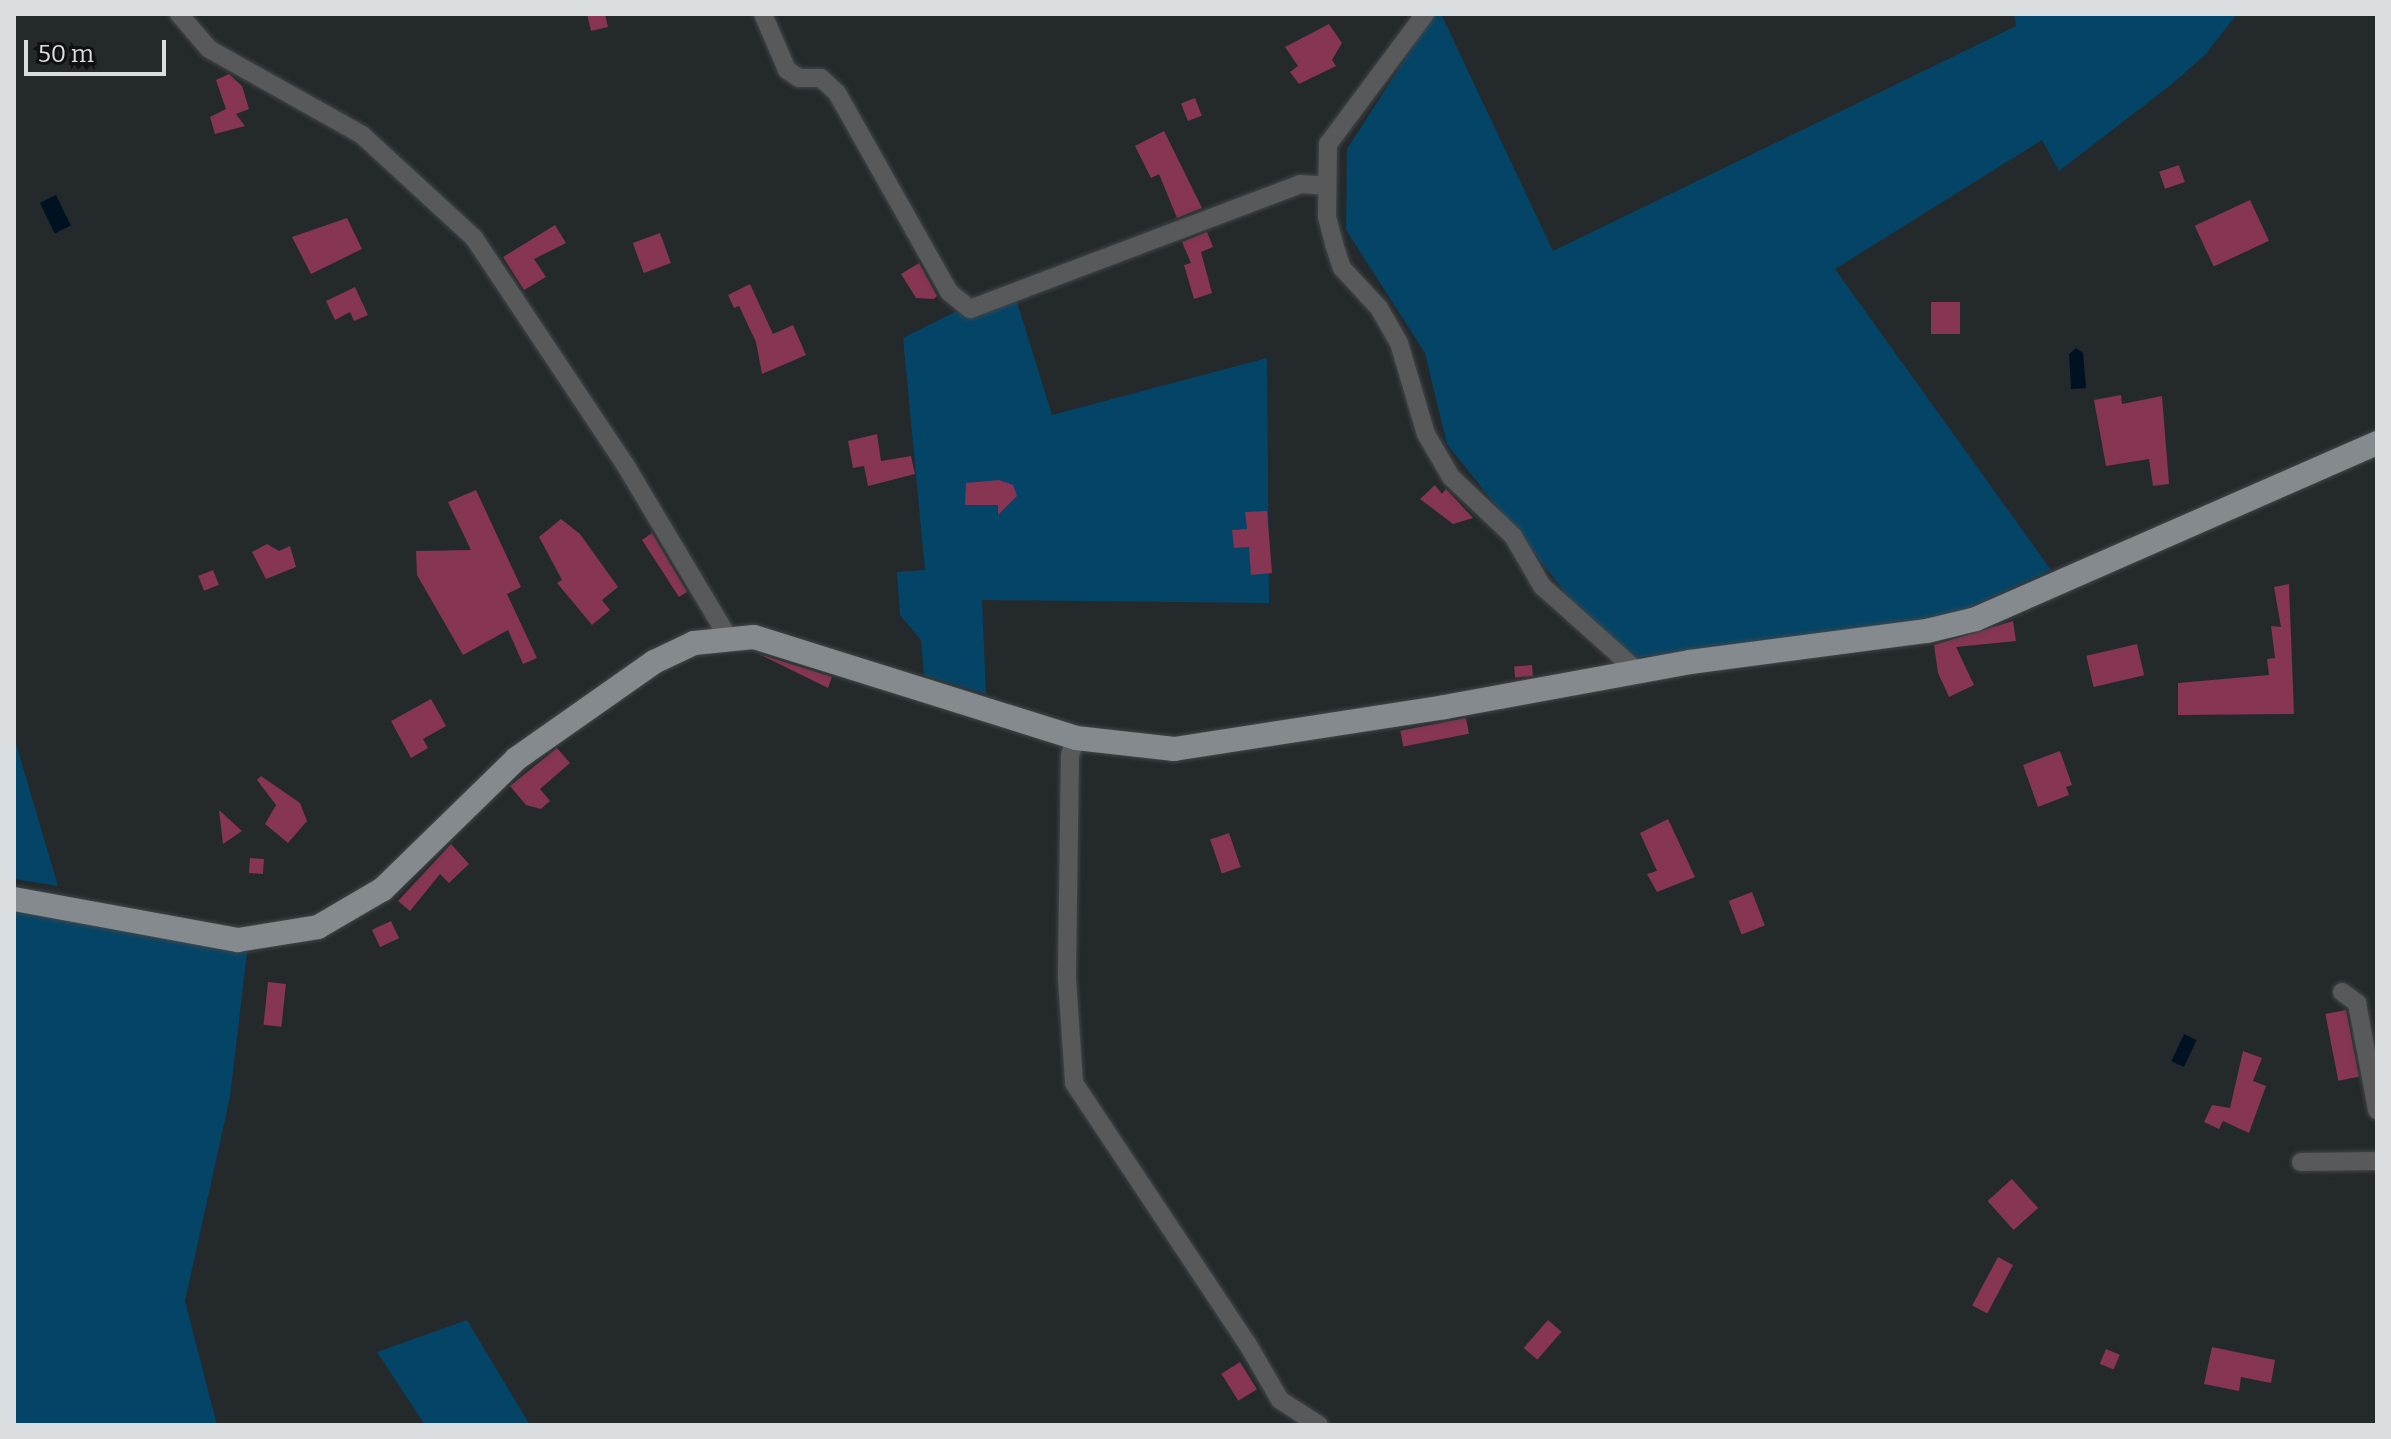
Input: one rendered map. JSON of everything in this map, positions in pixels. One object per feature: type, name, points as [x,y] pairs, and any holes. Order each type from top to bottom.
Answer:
[{"type":"main road","points":[[14,899],[238,940],[318,927],[383,889],[529,750],[654,662],[694,643],[728,637],[792,646],[1076,738],[1174,749],[1637,671],[1927,631],[1976,619],[2377,443]]},
{"type":"street","points":[[179,14],[209,49],[362,135],[474,238],[617,452],[728,637]]},
{"type":"street","points":[[763,14],[787,70],[799,78],[821,78],[837,93],[949,292],[970,309],[1300,184],[1326,186]]},
{"type":"street","points":[[1425,14],[1328,144],[1327,217],[1342,268],[1394,333],[1426,434],[1451,477],[1513,536],[1542,586],[1637,671]]},
{"type":"street","points":[[1076,738],[1070,755],[1067,979],[1074,1083],[1284,1416],[1319,1425]]},
{"type":"street","points":[[2342,992],[2357,1003],[2377,1110]]},
{"type":"street","points":[[2301,1162],[2377,1161]]},
{"type":"shaded area","points":[[1434,14],[1441,14],[1553,251],[2016,26],[2014,14],[2237,14],[2205,55],[2059,171],[2042,140],[1835,269],[2051,570],[1951,616],[1635,658],[1580,611],[1447,444],[1425,353],[1346,230],[1347,149]]},
{"type":"shaded area","points":[[56,195],[71,226],[55,233],[40,203]]},
{"type":"shaded area","points":[[1016,299],[1052,415],[1267,358],[1269,603],[982,600],[986,694],[924,675],[921,640],[900,615],[897,572],[925,570],[903,338],[963,308]]},
{"type":"shaded area","points":[[2076,348],[2083,353],[2086,388],[2071,389],[2069,354]]},
{"type":"shaded area","points":[[14,737],[58,886],[14,879]]},
{"type":"shaded area","points":[[14,899],[143,936],[248,944],[230,1097],[185,1301],[217,1425],[14,1425]]},
{"type":"shaded area","points":[[2184,1034],[2197,1040],[2184,1067],[2171,1061]]},
{"type":"shaded area","points":[[467,1320],[530,1425],[425,1425],[377,1352]]},
{"type":"building","points":[[587,14],[605,14],[608,27],[591,31]]},
{"type":"building","points":[[1329,24],[1342,43],[1332,60],[1336,66],[1299,84],[1290,72],[1298,66],[1285,47]]},
{"type":"building","points":[[229,74],[242,86],[249,109],[236,114],[245,126],[215,134],[210,117],[226,109],[216,80]]},
{"type":"building","points":[[1195,98],[1202,116],[1188,121],[1181,103]]},
{"type":"building","points":[[1164,131],[1202,208],[1177,218],[1159,174],[1151,178],[1135,146]]},
{"type":"building","points":[[2179,165],[2185,182],[2165,189],[2159,172]]},
{"type":"building","points":[[2250,200],[2269,241],[2214,267],[2195,226]]},
{"type":"building","points":[[347,218],[362,249],[311,274],[292,237]]},
{"type":"building","points":[[555,225],[566,243],[534,259],[546,277],[524,290],[503,257]]},
{"type":"building","points":[[1207,232],[1213,247],[1201,252],[1212,293],[1194,299],[1184,265],[1191,263],[1182,242]]},
{"type":"building","points":[[660,233],[671,263],[644,273],[633,243]]},
{"type":"building","points":[[919,263],[937,296],[934,299],[916,298],[901,274]]},
{"type":"building","points":[[750,284],[773,334],[793,325],[806,355],[762,374],[756,342],[739,306],[734,308],[728,295]]},
{"type":"building","points":[[355,287],[368,315],[354,321],[350,312],[335,320],[326,301]]},
{"type":"building","points":[[1931,302],[1960,302],[1960,334],[1931,334]]},
{"type":"building","points":[[2121,395],[2122,404],[2162,396],[2169,484],[2153,486],[2149,459],[2106,466],[2094,400]]},
{"type":"building","points":[[877,434],[881,461],[911,456],[915,474],[868,486],[864,466],[853,468],[848,441]]},
{"type":"building","points":[[999,480],[1013,485],[1017,496],[998,515],[998,505],[965,505],[966,483]]},
{"type":"building","points":[[1435,485],[1442,494],[1446,489],[1473,518],[1453,524],[1420,499]]},
{"type":"building","points":[[476,490],[521,587],[507,594],[537,658],[523,664],[508,630],[463,655],[417,575],[416,551],[471,550],[448,502]]},
{"type":"building","points":[[1267,511],[1272,573],[1251,575],[1249,547],[1234,548],[1232,530],[1247,529],[1245,512]]},
{"type":"building","points":[[561,519],[580,534],[618,587],[602,600],[610,610],[592,625],[557,583],[562,580],[539,537]]},
{"type":"building","points":[[652,533],[687,592],[679,597],[642,540]]},
{"type":"building","points":[[267,544],[279,551],[290,546],[296,567],[266,579],[252,552]]},
{"type":"building","points":[[213,570],[219,585],[204,591],[198,576]]},
{"type":"building","points":[[2289,584],[2294,714],[2178,715],[2178,683],[2269,675],[2267,659],[2275,658],[2271,626],[2281,627],[2274,587]]},
{"type":"building","points":[[2013,621],[2016,641],[1956,647],[1974,685],[1949,697],[1938,673],[1934,645]]},
{"type":"building","points":[[2137,644],[2144,675],[2094,687],[2086,656]]},
{"type":"building","points":[[759,654],[832,677],[828,688]]},
{"type":"building","points":[[1532,665],[1533,676],[1515,678],[1514,667]]},
{"type":"building","points":[[431,699],[446,726],[423,739],[428,748],[411,758],[391,721]]},
{"type":"building","points":[[1466,718],[1469,734],[1403,746],[1400,731]]},
{"type":"building","points":[[557,748],[570,763],[540,789],[550,801],[541,809],[526,805],[510,786]]},
{"type":"building","points":[[2060,751],[2072,785],[2066,787],[2069,795],[2038,807],[2023,765]]},
{"type":"building","points":[[261,776],[300,803],[307,821],[288,843],[265,824],[276,805],[257,780]]},
{"type":"building","points":[[219,810],[242,831],[223,844]]},
{"type":"building","points":[[1668,819],[1695,877],[1657,892],[1647,874],[1657,871],[1640,833]]},
{"type":"building","points":[[1229,833],[1241,867],[1222,874],[1210,840]]},
{"type":"building","points":[[451,844],[469,864],[449,883],[440,874],[410,911],[398,901]]},
{"type":"building","points":[[250,858],[264,859],[263,874],[249,873]]},
{"type":"building","points":[[1752,892],[1765,926],[1742,935],[1729,901]]},
{"type":"building","points":[[391,921],[399,938],[380,947],[372,930]]},
{"type":"building","points":[[268,982],[286,984],[281,1027],[264,1025]]},
{"type":"building","points":[[2346,1010],[2359,1077],[2338,1081],[2325,1014]]},
{"type":"building","points":[[2243,1051],[2262,1058],[2253,1081],[2266,1086],[2249,1133],[2223,1121],[2219,1129],[2204,1122],[2212,1105],[2230,1108]]},
{"type":"building","points":[[2012,1179],[2038,1208],[2014,1230],[1987,1201]]},
{"type":"building","points":[[1998,1257],[2013,1265],[1987,1314],[1972,1306]]},
{"type":"building","points":[[1548,1320],[1562,1332],[1537,1360],[1524,1348]]},
{"type":"building","points":[[2212,1347],[2275,1360],[2271,1383],[2241,1377],[2239,1391],[2204,1384]]},
{"type":"building","points":[[2106,1349],[2120,1355],[2114,1370],[2100,1364]]},
{"type":"building","points":[[1240,1362],[1257,1389],[1238,1401],[1221,1374]]}]
